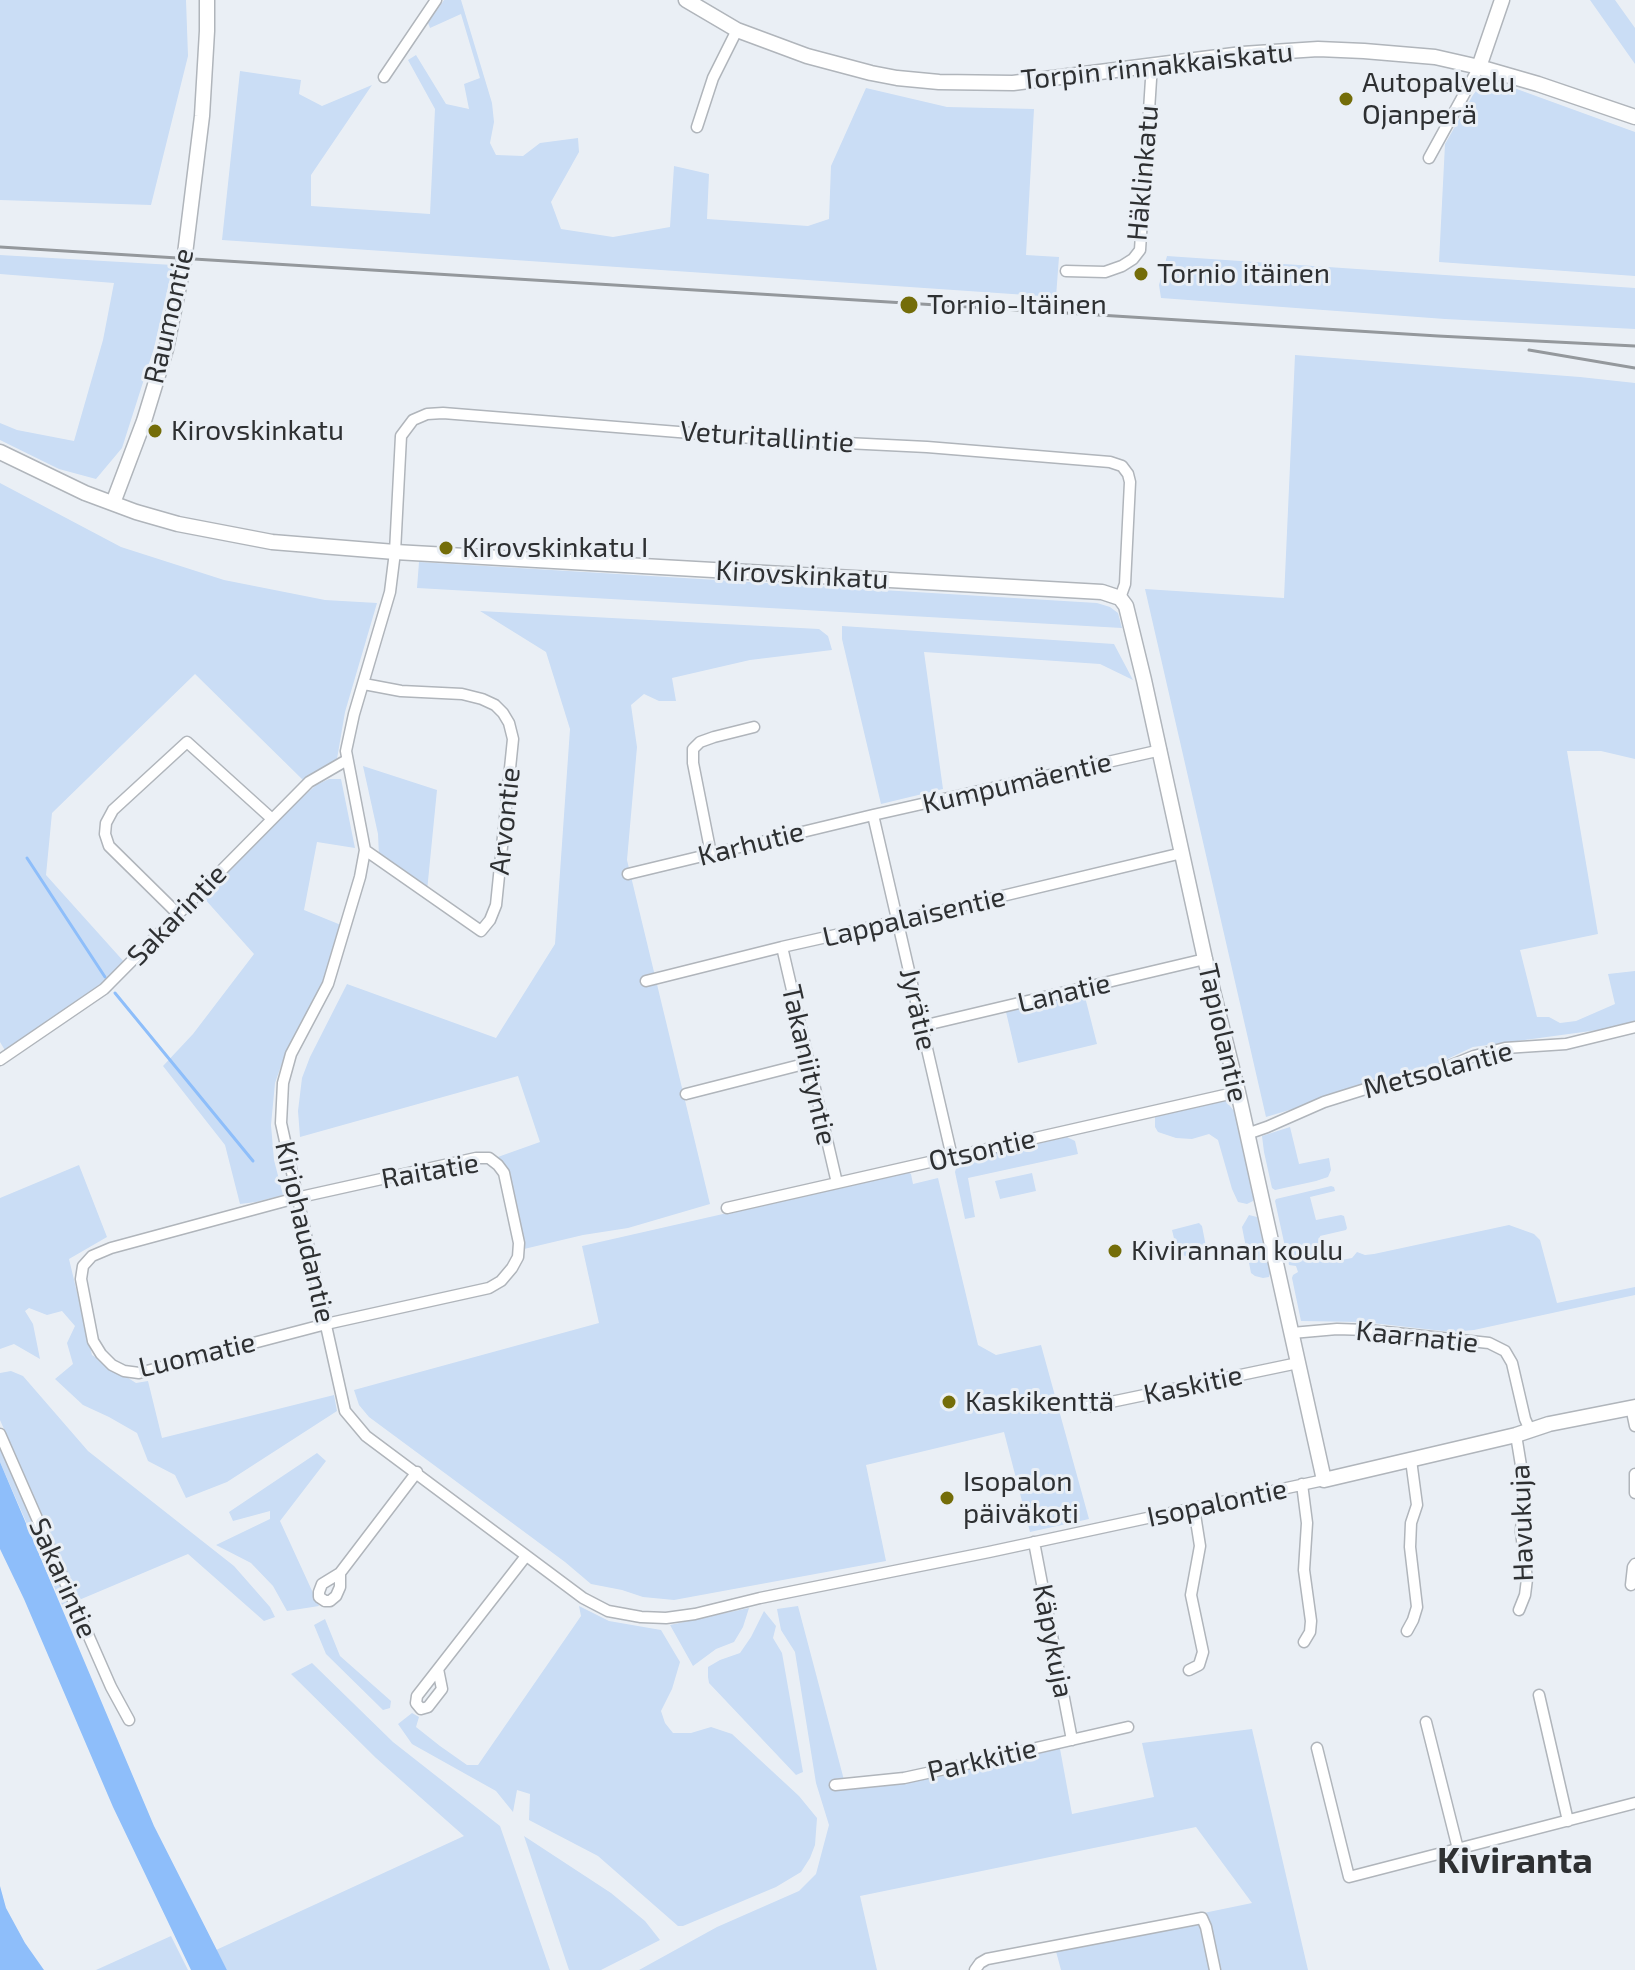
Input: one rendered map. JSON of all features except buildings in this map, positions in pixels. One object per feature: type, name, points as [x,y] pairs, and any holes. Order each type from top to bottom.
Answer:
[{"type":"street","name":"Raumontie","points":[[113,503],[144,421],[166,349],[184,262],[202,116],[207,0]]},
{"type":"street","points":[[384,77],[436,0]]},
{"type":"street","name":"Torpin rinnakkaiskatu","points":[[686,0],[737,30],[807,56],[871,73],[939,82],[1013,83],[1268,52],[1318,49],[1405,53],[1479,67],[1635,117]]},
{"type":"street","points":[[1429,158],[1479,67],[1502,0]]},
{"type":"street","points":[[697,127],[713,78],[737,30]]},
{"type":"street","name":"Häklinkatu","points":[[1066,271],[1105,272],[1122,266],[1140,250],[1152,64]]},
{"type":"street","name":"Veturitallintie","points":[[395,552],[401,436],[413,420],[427,414],[443,413],[1110,462],[1122,466],[1130,482],[1125,584],[1116,596]]},
{"type":"street","points":[[0,452],[85,493],[113,503]]},
{"type":"street","name":"Kirovskinkatu","points":[[113,503],[178,524],[272,542],[395,552],[1087,591],[1116,596]]},
{"type":"street","name":"Kirjohaudantie","points":[[395,552],[385,613],[349,733],[347,760],[365,850],[360,877],[328,984],[291,1054],[283,1083],[281,1123],[345,1411],[366,1436],[583,1598],[608,1611],[654,1618],[682,1616],[796,1591]]},
{"type":"street","name":"Tapiolantie","points":[[1116,596],[1126,606],[1161,750],[1205,959],[1238,1092],[1324,1480]]},
{"type":"street","name":"Arvontie","points":[[364,684],[401,691],[462,694],[482,699],[503,713],[513,739],[496,905],[481,931],[365,850]]},
{"type":"street","points":[[711,854],[693,749],[700,742],[754,727]]},
{"type":"street","points":[[178,914],[109,846],[105,834],[106,823],[113,810],[187,742],[271,818]]},
{"type":"street","name":"Kumpumäentie","points":[[873,815],[1161,750]]},
{"type":"street","name":"Sakarintie","points":[[0,1060],[104,989],[309,782],[347,760]]},
{"type":"street","name":"Karhutie","points":[[628,874],[873,815]]},
{"type":"street","name":"Jyrätie","points":[[873,815],[952,1157]]},
{"type":"street","name":"Lappalaisentie","points":[[646,981],[1182,853]]},
{"type":"street","name":"Takaniityntie","points":[[782,947],[837,1183]]},
{"type":"street","name":"Lanatie","points":[[922,1026],[1205,959]]},
{"type":"street","name":"Metsolantie","points":[[1247,1134],[1324,1102],[1375,1086],[1415,1080],[1484,1053],[1505,1048],[1566,1044],[1635,1027]]},
{"type":"street","points":[[686,1094],[808,1063]]},
{"type":"street","name":"Otsontie","points":[[727,1208],[1238,1092]]},
{"type":"street","name":"Raitatie","points":[[296,1198],[476,1158],[489,1158],[504,1173],[519,1243],[518,1257],[501,1281],[489,1288],[326,1324]]},
{"type":"street","name":"Luomatie","points":[[296,1198],[111,1248],[92,1256],[83,1266],[81,1279],[93,1341],[112,1365],[139,1373],[326,1324]]},
{"type":"street","name":"Kaarnatie","points":[[1292,1333],[1367,1330],[1489,1343],[1505,1351],[1512,1363],[1525,1419],[1523,1433]]},
{"type":"street","name":"Kaskitie","points":[[1087,1407],[1298,1363]]},
{"type":"street","points":[[1633,1407],[1635,1426]]},
{"type":"street","name":"Isopalontie","points":[[796,1591],[1324,1480],[1633,1407]]},
{"type":"street","name":"Havukuja","points":[[1519,1610],[1527,1579],[1521,1532],[1523,1433]]},
{"type":"street","name":"Sakarintie","points":[[0,1434],[111,1687],[129,1720]]},
{"type":"street","points":[[1407,1631],[1417,1607],[1410,1547],[1411,1523],[1417,1505],[1411,1460]]},
{"type":"street","points":[[340,1573],[417,1472]]},
{"type":"street","points":[[1635,1474],[1635,1493]]},
{"type":"street","points":[[1302,1484],[1307,1523],[1304,1570],[1311,1621],[1310,1632],[1304,1642]]},
{"type":"street","points":[[1189,1670],[1199,1665],[1203,1652],[1191,1595],[1200,1546],[1194,1508]]},
{"type":"street","name":"Käpykuja","points":[[1034,1542],[1072,1740]]},
{"type":"street","points":[[438,1669],[526,1556]]},
{"type":"street","points":[[1631,1585],[1635,1564]]},
{"type":"street","points":[[1539,1695],[1568,1821]]},
{"type":"street","points":[[1426,1722],[1458,1849]]},
{"type":"street","name":"Parkkitie","points":[[835,1785],[904,1778],[1128,1727]]},
{"type":"street","points":[[1317,1748],[1349,1877],[1635,1803]]},
{"type":"street","points":[[975,1970],[987,1959],[1202,1918],[1215,1970]]},
{"type":"shaded area","points":[[0,0],[186,0],[188,56],[151,205],[0,200]]},
{"type":"shaded area","points":[[444,0],[461,0],[492,103],[494,122],[490,143],[496,155],[523,156],[540,143],[578,138],[579,152],[551,202],[561,229],[613,237],[670,227],[674,166],[709,174],[707,219],[808,226],[829,219],[831,166],[866,88],[947,107],[1034,109],[1026,255],[1059,257],[1056,297],[222,240],[240,71],[301,80],[299,94],[322,106],[372,85],[311,175],[311,206],[430,214],[435,109],[408,60],[416,55],[446,104],[469,109],[464,84],[480,78],[461,14],[430,28],[428,23]]},
{"type":"shaded area","points":[[1590,0],[1615,0],[1635,28],[1635,64]]},
{"type":"shaded area","points":[[1488,83],[1503,84],[1635,132],[1635,276],[1439,262],[1445,144],[1473,95],[1479,87]]},
{"type":"shaded area","points":[[0,255],[173,265],[154,348],[122,448],[96,479],[59,469],[0,440],[0,423],[17,430],[74,441],[103,340],[114,283],[0,274]]},
{"type":"shaded area","points":[[1167,256],[1635,288],[1635,329],[1445,319],[1161,298],[1159,285]]},
{"type":"shaded area","points":[[1295,355],[1635,383],[1635,759],[1601,751],[1567,751],[1598,934],[1520,950],[1537,1017],[1549,1017],[1560,1023],[1576,1021],[1615,1004],[1608,974],[1635,971],[1635,1025],[1473,1047],[1426,1069],[1266,1117],[1145,589],[1284,598]]},
{"type":"shaded area","points":[[0,483],[121,547],[224,580],[325,600],[377,603],[345,712],[338,764],[327,766],[304,781],[195,674],[52,813],[46,875],[126,964],[96,994],[6,1052],[0,1042]]},
{"type":"shaded area","points":[[419,562],[1097,603],[1118,613],[1122,628],[417,588]]},
{"type":"shaded area","points":[[480,611],[819,629],[828,636],[832,650],[750,660],[672,678],[676,701],[659,701],[644,694],[631,705],[637,747],[627,860],[710,1204],[628,1228],[524,1249],[507,1173],[495,1158],[540,1142],[518,1076],[300,1137],[298,1111],[302,1078],[310,1057],[347,984],[496,1038],[555,944],[570,729],[546,652]]},
{"type":"shaded area","points":[[842,626],[1114,644],[1133,680],[1100,664],[924,652],[943,789],[881,804],[842,639]]},
{"type":"shaded area","points":[[363,766],[437,790],[427,891],[379,856],[378,834]]},
{"type":"shaded area","points":[[329,779],[341,779],[355,848],[317,842],[304,910],[341,925],[323,982],[286,1052],[275,1083],[271,1125],[274,1160],[283,1195],[240,1204],[225,1145],[163,1066],[193,1034],[254,954],[203,897],[283,815],[316,785]]},
{"type":"shaded area","points":[[1084,993],[1097,1044],[1018,1063],[1006,1012]]},
{"type":"shaded area","points":[[1225,1100],[1235,1112],[1253,1197],[1253,1201],[1247,1204],[1238,1202],[1232,1189],[1218,1140],[1209,1134],[1192,1139],[1176,1138],[1158,1132],[1155,1127],[1155,1117]]},
{"type":"shaded area","points":[[1290,1127],[1299,1164],[1329,1158],[1331,1170],[1328,1177],[1275,1190],[1272,1188],[1262,1136]]},
{"type":"shaded area","points":[[1067,1137],[1075,1141],[1078,1154],[968,1178],[975,1217],[965,1219],[955,1172],[957,1165]]},
{"type":"shaded area","points":[[79,1165],[107,1237],[69,1259],[92,1355],[136,1383],[148,1381],[162,1438],[334,1395],[337,1411],[227,1482],[186,1498],[175,1475],[148,1461],[137,1433],[83,1405],[55,1379],[73,1364],[67,1343],[75,1326],[62,1311],[47,1315],[29,1308],[25,1311],[33,1324],[40,1359],[14,1344],[0,1349],[0,1198]]},
{"type":"shaded area","points":[[908,1172],[913,1184],[938,1178],[978,1345],[996,1355],[1041,1345],[1089,1519],[1030,1532],[1004,1432],[866,1465],[886,1561],[674,1600],[643,1597],[591,1584],[369,1417],[359,1405],[354,1390],[599,1323],[582,1246]]},
{"type":"shaded area","points":[[1032,1173],[1036,1191],[1000,1199],[995,1181]]},
{"type":"shaded area","points":[[1331,1186],[1335,1191],[1310,1197],[1316,1220],[1341,1215],[1347,1228],[1320,1236],[1326,1263],[1352,1258],[1357,1252],[1374,1254],[1509,1225],[1534,1234],[1540,1240],[1557,1303],[1635,1287],[1635,1295],[1452,1332],[1363,1322],[1301,1321],[1292,1278],[1298,1272],[1296,1266],[1289,1265],[1275,1201]]},
{"type":"shaded area","points":[[1249,1215],[1257,1217],[1269,1277],[1251,1273],[1242,1227]]},
{"type":"shaded area","points":[[1199,1223],[1207,1252],[1178,1255],[1172,1230]]},
{"type":"shaded area","points":[[11,1371],[23,1376],[88,1451],[234,1566],[275,1617],[264,1621],[188,1554],[79,1600],[0,1420],[0,1373]]},
{"type":"shaded area","points":[[0,1443],[68,1604],[63,1607],[0,1462]]},
{"type":"shaded area","points":[[317,1453],[326,1461],[280,1521],[319,1606],[287,1611],[273,1586],[251,1563],[216,1545],[270,1519],[270,1511],[233,1521],[229,1512]]},
{"type":"shaded area","points":[[579,1606],[609,1621],[661,1630],[680,1662],[661,1711],[665,1723],[673,1733],[691,1733],[711,1727],[732,1734],[799,1796],[817,1818],[815,1845],[801,1872],[776,1887],[678,1926],[598,1856],[529,1820],[530,1794],[517,1790],[513,1812],[496,1791],[412,1744],[398,1724],[412,1713],[419,1717],[416,1727],[440,1746],[467,1765],[478,1765],[581,1616]]},
{"type":"shaded area","points":[[798,1606],[844,1780],[924,1769],[1058,1738],[1072,1814],[1154,1797],[1142,1743],[1252,1729],[1308,1970],[1061,1970],[1054,1944],[1252,1903],[1196,1827],[860,1896],[877,1970],[639,1970],[717,1927],[799,1891],[816,1874],[829,1825],[816,1783],[795,1652],[781,1630],[777,1609]]},
{"type":"shaded area","points":[[749,1608],[734,1642],[716,1649],[693,1666],[670,1625]]},
{"type":"shaded area","points":[[764,1611],[776,1626],[773,1638],[782,1653],[803,1772],[796,1775],[709,1683],[708,1667],[740,1653]]},
{"type":"shaded area","points":[[325,1619],[340,1656],[391,1701],[390,1708],[383,1710],[326,1654],[314,1625]]},
{"type":"shaded area","points":[[312,1663],[393,1742],[500,1826],[550,1970],[227,1970],[216,1950],[464,1836],[376,1758],[291,1674]]},
{"type":"shaded area","points":[[524,1836],[611,1893],[645,1921],[660,1940],[601,1970],[569,1970]]},
{"type":"shaded area","points":[[171,1936],[188,1970],[96,1970]]},
{"type":"water","points":[[0,1462],[154,1826],[227,1970],[191,1970],[113,1807],[0,1549]]},
{"type":"water","points":[[0,1886],[6,1908],[44,1970],[0,1970]]},
{"type":"waterway","points":[[27,858],[105,977]]},
{"type":"waterway","points":[[115,993],[253,1161]]},
{"type":"railway","points":[[0,247],[1635,346]]},
{"type":"railway","points":[[1529,350],[1635,368]]},
{"type":"place","name":"Autopalvelu Ojanperä","points":[[1346,99]]},
{"type":"place","name":"Tornio itäinen","points":[[1141,274]]},
{"type":"place","name":"Tornio-Itäinen","points":[[909,305]]},
{"type":"place","name":"Kirovskinkatu","points":[[155,431]]},
{"type":"place","name":"Kirovskinkatu I","points":[[446,548]]},
{"type":"place","name":"Kivirannan koulu","points":[[1115,1251]]},
{"type":"place","name":"Kaskikenttä","points":[[949,1402]]},
{"type":"place","name":"Isopalon päiväkoti","points":[[947,1498]]},
{"type":"district","name":"Kiviranta","points":[[1515,1861]]}]
